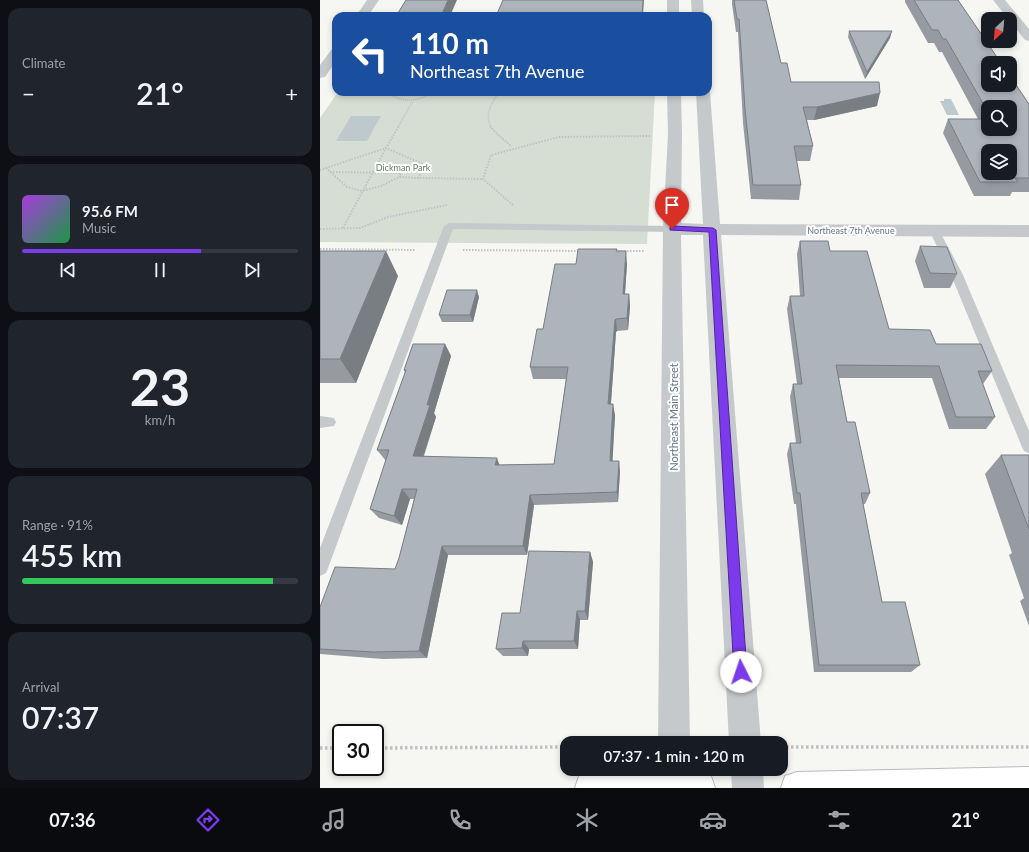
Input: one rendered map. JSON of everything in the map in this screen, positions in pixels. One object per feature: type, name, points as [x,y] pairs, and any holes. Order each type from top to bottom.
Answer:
[{"type":"main road","points":[[797,788],[1029,783]]},
{"type":"main road","points":[[591,788],[699,788]]},
{"type":"street","points":[[365,12],[373,0]]},
{"type":"street","points":[[673,0],[673,12]]},
{"type":"street","points":[[697,0],[698,12]]},
{"type":"street","points":[[999,0],[1029,37]]},
{"type":"street","points":[[320,74],[332,58]]},
{"type":"street","name":"Northeast Main Street","points":[[674,96],[675,134],[672,229],[674,736]]},
{"type":"street","points":[[703,96],[745,736]]},
{"type":"street","name":"Northeast 7th Avenue","points":[[672,229],[1029,231]]},
{"type":"street","points":[[674,776],[674,788]]},
{"type":"street","points":[[747,776],[748,788]]},
{"type":"lane","points":[[320,568],[449,226],[672,229]]},
{"type":"lane","points":[[934,230],[957,275],[1029,446]]},
{"type":"path","points":[[392,96],[398,101],[417,101],[426,96]]},
{"type":"path","points":[[496,96],[492,102],[487,116],[492,132],[512,148]]},
{"type":"path","points":[[342,228],[413,101]]},
{"type":"path","points":[[483,178],[491,155],[512,148],[559,137],[650,136]]},
{"type":"path","points":[[320,170],[386,148],[425,165],[418,178]]},
{"type":"path","points":[[326,168],[347,187],[362,191],[376,188],[399,178],[483,178],[514,206]]},
{"type":"path","points":[[330,172],[401,173],[399,178]]},
{"type":"path","points":[[320,249],[583,251]]},
{"type":"path","points":[[615,251],[646,251]]},
{"type":"path","points":[[384,748],[560,747]]},
{"type":"path","points":[[788,747],[1029,747]]},
{"type":"path","points":[[320,748],[332,748]]},
{"type":"green space","name":"Dickman Park","points":[[335,96],[655,96],[647,244],[320,242],[320,118]]},
{"type":"shaded area","points":[[944,99],[951,99],[959,115],[947,115],[940,101],[944,101]]},
{"type":"shaded area","points":[[351,116],[381,116],[367,141],[336,141]]},
{"type":"building","points":[[406,0],[448,0],[443,12],[399,12]]},
{"type":"building","points":[[503,0],[643,0],[642,12],[498,12]]},
{"type":"building","points":[[734,0],[766,0],[781,63],[787,63],[791,82],[879,82],[880,93],[817,107],[803,107],[813,146],[794,146],[801,185],[753,185],[745,109],[739,19],[737,19]]},
{"type":"building","points":[[914,0],[958,0],[981,34],[981,48],[991,48],[996,56],[981,56],[981,92],[1017,92],[1017,86],[1029,104],[1029,178],[1017,178],[1017,144],[981,144],[981,180],[1016,180],[1018,182],[980,182],[948,119],[981,119],[981,136],[1017,136],[1017,100],[981,100],[946,39],[943,39],[938,30],[932,30]]},
{"type":"building","points":[[849,31],[892,31],[867,72]]},
{"type":"building","points":[[800,241],[828,241],[830,251],[867,251],[889,329],[930,330],[936,344],[981,344],[992,371],[978,371],[995,417],[956,417],[939,366],[836,365],[847,422],[855,422],[870,493],[861,493],[882,602],[905,602],[920,665],[819,665],[800,493],[797,493],[790,443],[801,443],[793,384],[802,384],[790,296],[804,296]]},
{"type":"building","points":[[920,246],[947,247],[957,274],[930,273]]},
{"type":"building","points":[[578,249],[617,249],[616,251],[626,251],[623,294],[629,294],[627,318],[615,320],[608,404],[613,404],[610,461],[619,461],[617,492],[530,495],[523,546],[442,546],[419,651],[373,652],[320,649],[320,607],[335,567],[395,569],[399,558],[417,489],[402,489],[394,516],[370,509],[389,450],[377,450],[406,370],[404,370],[413,344],[445,344],[427,405],[430,405],[413,456],[497,458],[495,465],[554,464],[568,367],[530,367],[537,329],[543,329],[555,264],[576,264]]},
{"type":"building","points":[[320,251],[386,251],[340,359],[320,359]]},
{"type":"building","points":[[447,290],[477,290],[470,315],[439,315]]},
{"type":"building","points":[[1001,455],[1029,455],[1029,529]]},
{"type":"building","points":[[529,551],[590,552],[585,611],[577,611],[574,641],[523,641],[522,648],[496,649],[502,613],[520,613]]},
{"type":"route","points":[[672,229],[713,230],[741,672]]}]
